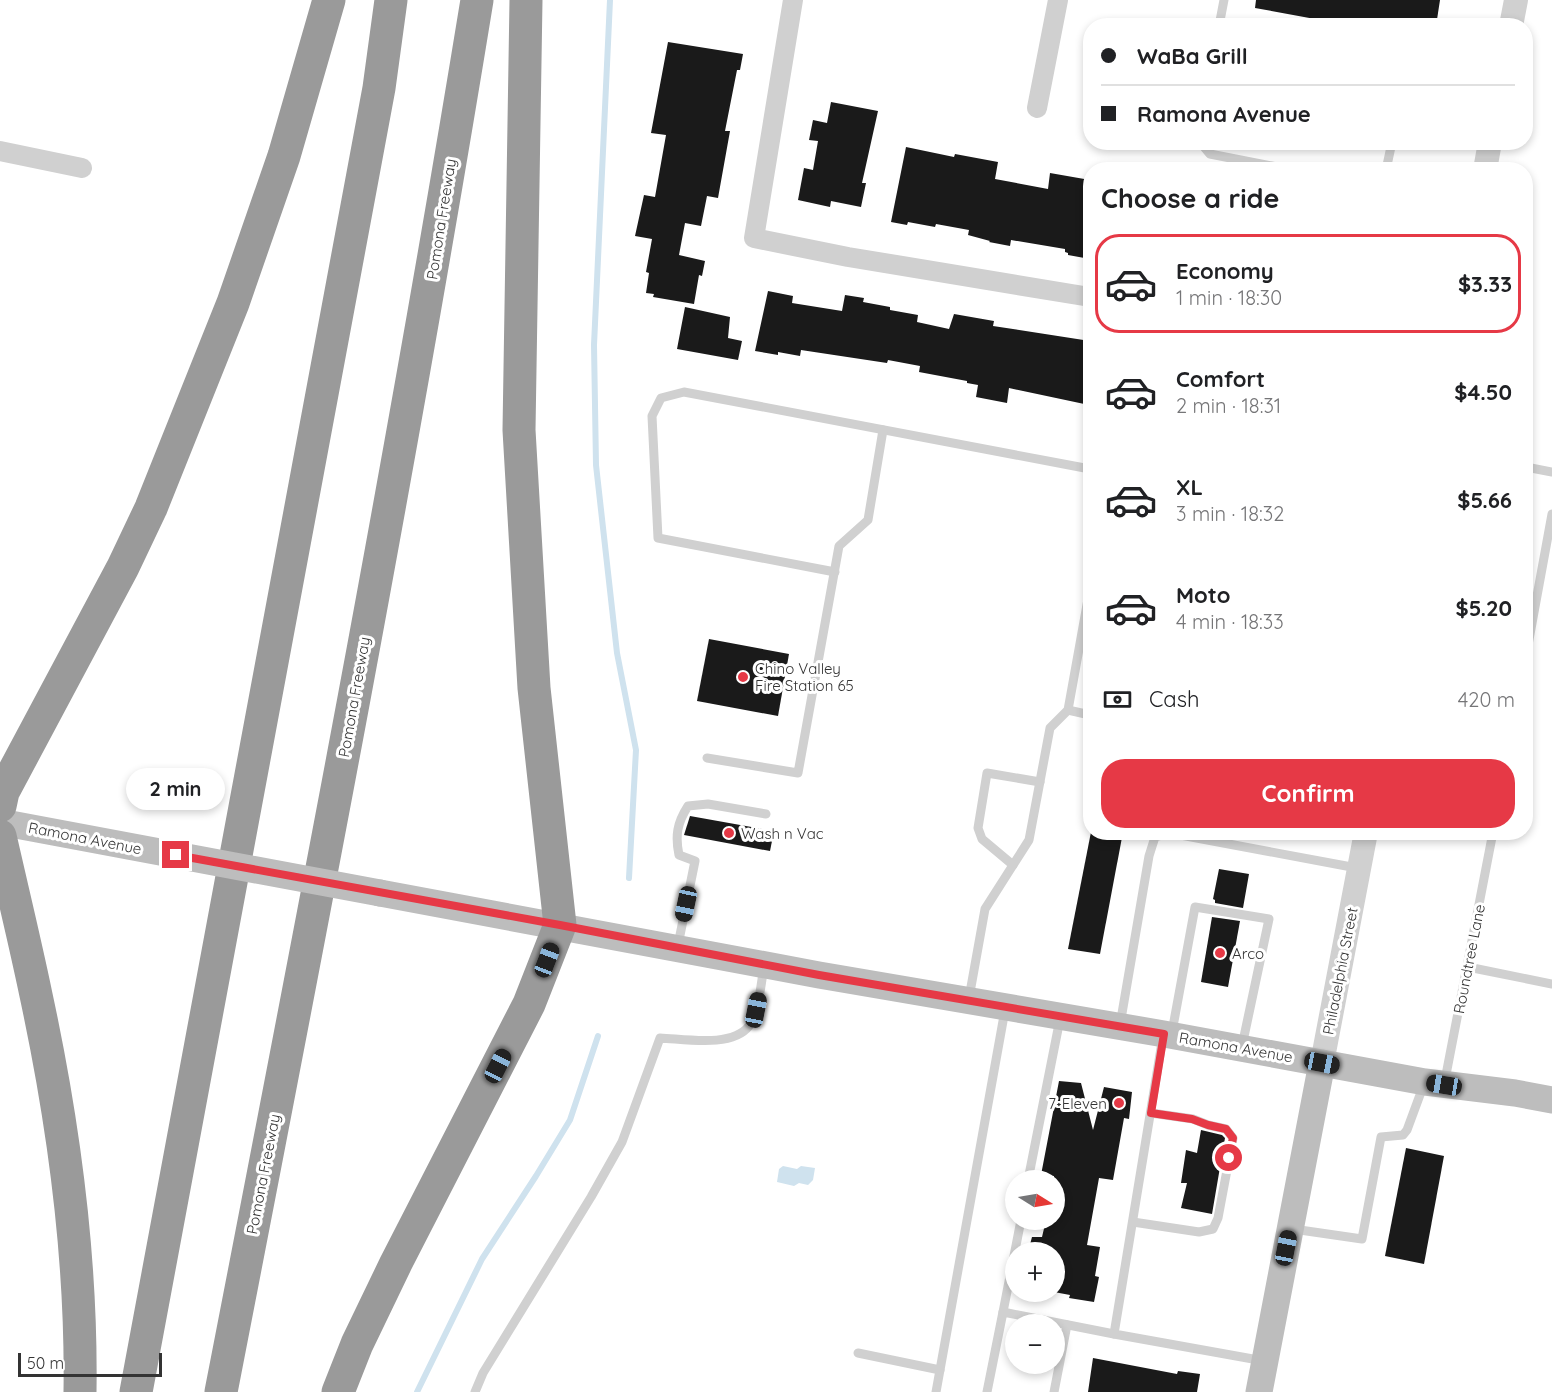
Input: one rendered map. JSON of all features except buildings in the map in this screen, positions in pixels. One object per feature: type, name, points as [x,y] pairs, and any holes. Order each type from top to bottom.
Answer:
[{"type":"highway","points":[[0,806],[3,792],[123,567],[151,508],[233,303],[284,156],[329,0]]},
{"type":"highway","points":[[136,1392],[379,88],[391,0]]},
{"type":"highway","name":"Pomona Freeway","points":[[221,1392],[330,832],[433,270],[477,0]]},
{"type":"highway","points":[[338,1392],[357,1344],[396,1263],[530,1004],[560,925],[534,688],[519,430],[526,0]]},
{"type":"highway","points":[[0,836],[37,997],[52,1077],[72,1210],[80,1341],[80,1392]]},
{"type":"main road","name":"Ramona Avenue","points":[[0,822],[1006,1008],[1167,1034],[1434,1084],[1515,1093],[1552,1100]]},
{"type":"main road","name":"Philadelphia Street","points":[[1259,1392],[1322,1063]]},
{"type":"street","points":[[792,0],[754,238],[848,257],[1083,296]]},
{"type":"street","points":[[1037,108],[1058,0]]},
{"type":"street","points":[[1513,18],[1516,0]]},
{"type":"street","points":[[0,151],[81,168]]},
{"type":"street","name":"Philadelphia Street","points":[[1322,1063],[1364,840]]},
{"type":"lane","points":[[1221,18],[1224,0]]},
{"type":"lane","points":[[1207,150],[1210,154],[1251,162]]},
{"type":"lane","points":[[835,572],[658,538],[652,416],[661,398],[684,392],[1083,468]]},
{"type":"lane","points":[[707,758],[798,773],[839,546],[868,520],[883,430]]},
{"type":"lane","points":[[1533,468],[1552,472]]},
{"type":"lane","points":[[1533,618],[1552,514]]},
{"type":"lane","points":[[969,1001],[985,909],[1029,840],[1050,728],[1068,710],[1083,627]]},
{"type":"lane","points":[[1068,710],[1083,713]]},
{"type":"lane","points":[[1013,865],[982,839],[978,828],[987,772],[1040,782]]},
{"type":"lane","points":[[677,947],[695,861],[679,855],[676,838],[680,819],[688,806],[708,804],[766,814]]},
{"type":"lane","points":[[1120,1026],[1149,856],[1154,840]]},
{"type":"lane","points":[[1207,840],[1359,869]]},
{"type":"lane","name":"Roundtree Lane","points":[[1290,1228],[1362,1239],[1381,1137],[1403,1135],[1434,1084],[1468,967],[1492,840]]},
{"type":"lane","points":[[1114,1334],[1151,1113],[1195,907],[1269,919],[1242,1048]]},
{"type":"lane","points":[[475,1392],[483,1373],[622,1142],[660,1038],[726,1040],[741,1033],[750,1025],[756,1010],[764,964]]},
{"type":"lane","points":[[1468,967],[1552,984]]},
{"type":"lane","points":[[936,1392],[1006,1008]]},
{"type":"lane","points":[[1030,1170],[1060,1016]]},
{"type":"lane","points":[[1133,1222],[1199,1232],[1213,1229],[1218,1218],[1233,1138],[1226,1129],[1192,1119],[1151,1113]]},
{"type":"lane","points":[[987,1392],[1019,1230]]},
{"type":"lane","points":[[1003,1312],[1264,1362]]},
{"type":"lane","points":[[1054,1392],[1067,1325]]},
{"type":"lane","points":[[858,1353],[940,1370]]},
{"type":"water","points":[[783,1166],[797,1169],[801,1166],[815,1168],[813,1180],[808,1185],[799,1183],[794,1186],[777,1182],[779,1169]]},
{"type":"waterway","points":[[610,0],[594,345],[596,465],[617,653],[636,750],[629,878]]},
{"type":"waterway","points":[[417,1392],[482,1259],[570,1120],[598,1036]]},
{"type":"place","name":"Chino Valley Fire Station 65","points":[[743,677]]},
{"type":"place","name":"Wash n Vac","points":[[729,833]]},
{"type":"place","name":"Arco","points":[[1220,953]]},
{"type":"place","name":"7-Eleven","points":[[1119,1103]]},
{"type":"route","points":[[176,855],[819,975],[1164,1034],[1151,1113],[1192,1119],[1226,1129],[1233,1138],[1229,1158]]}]
